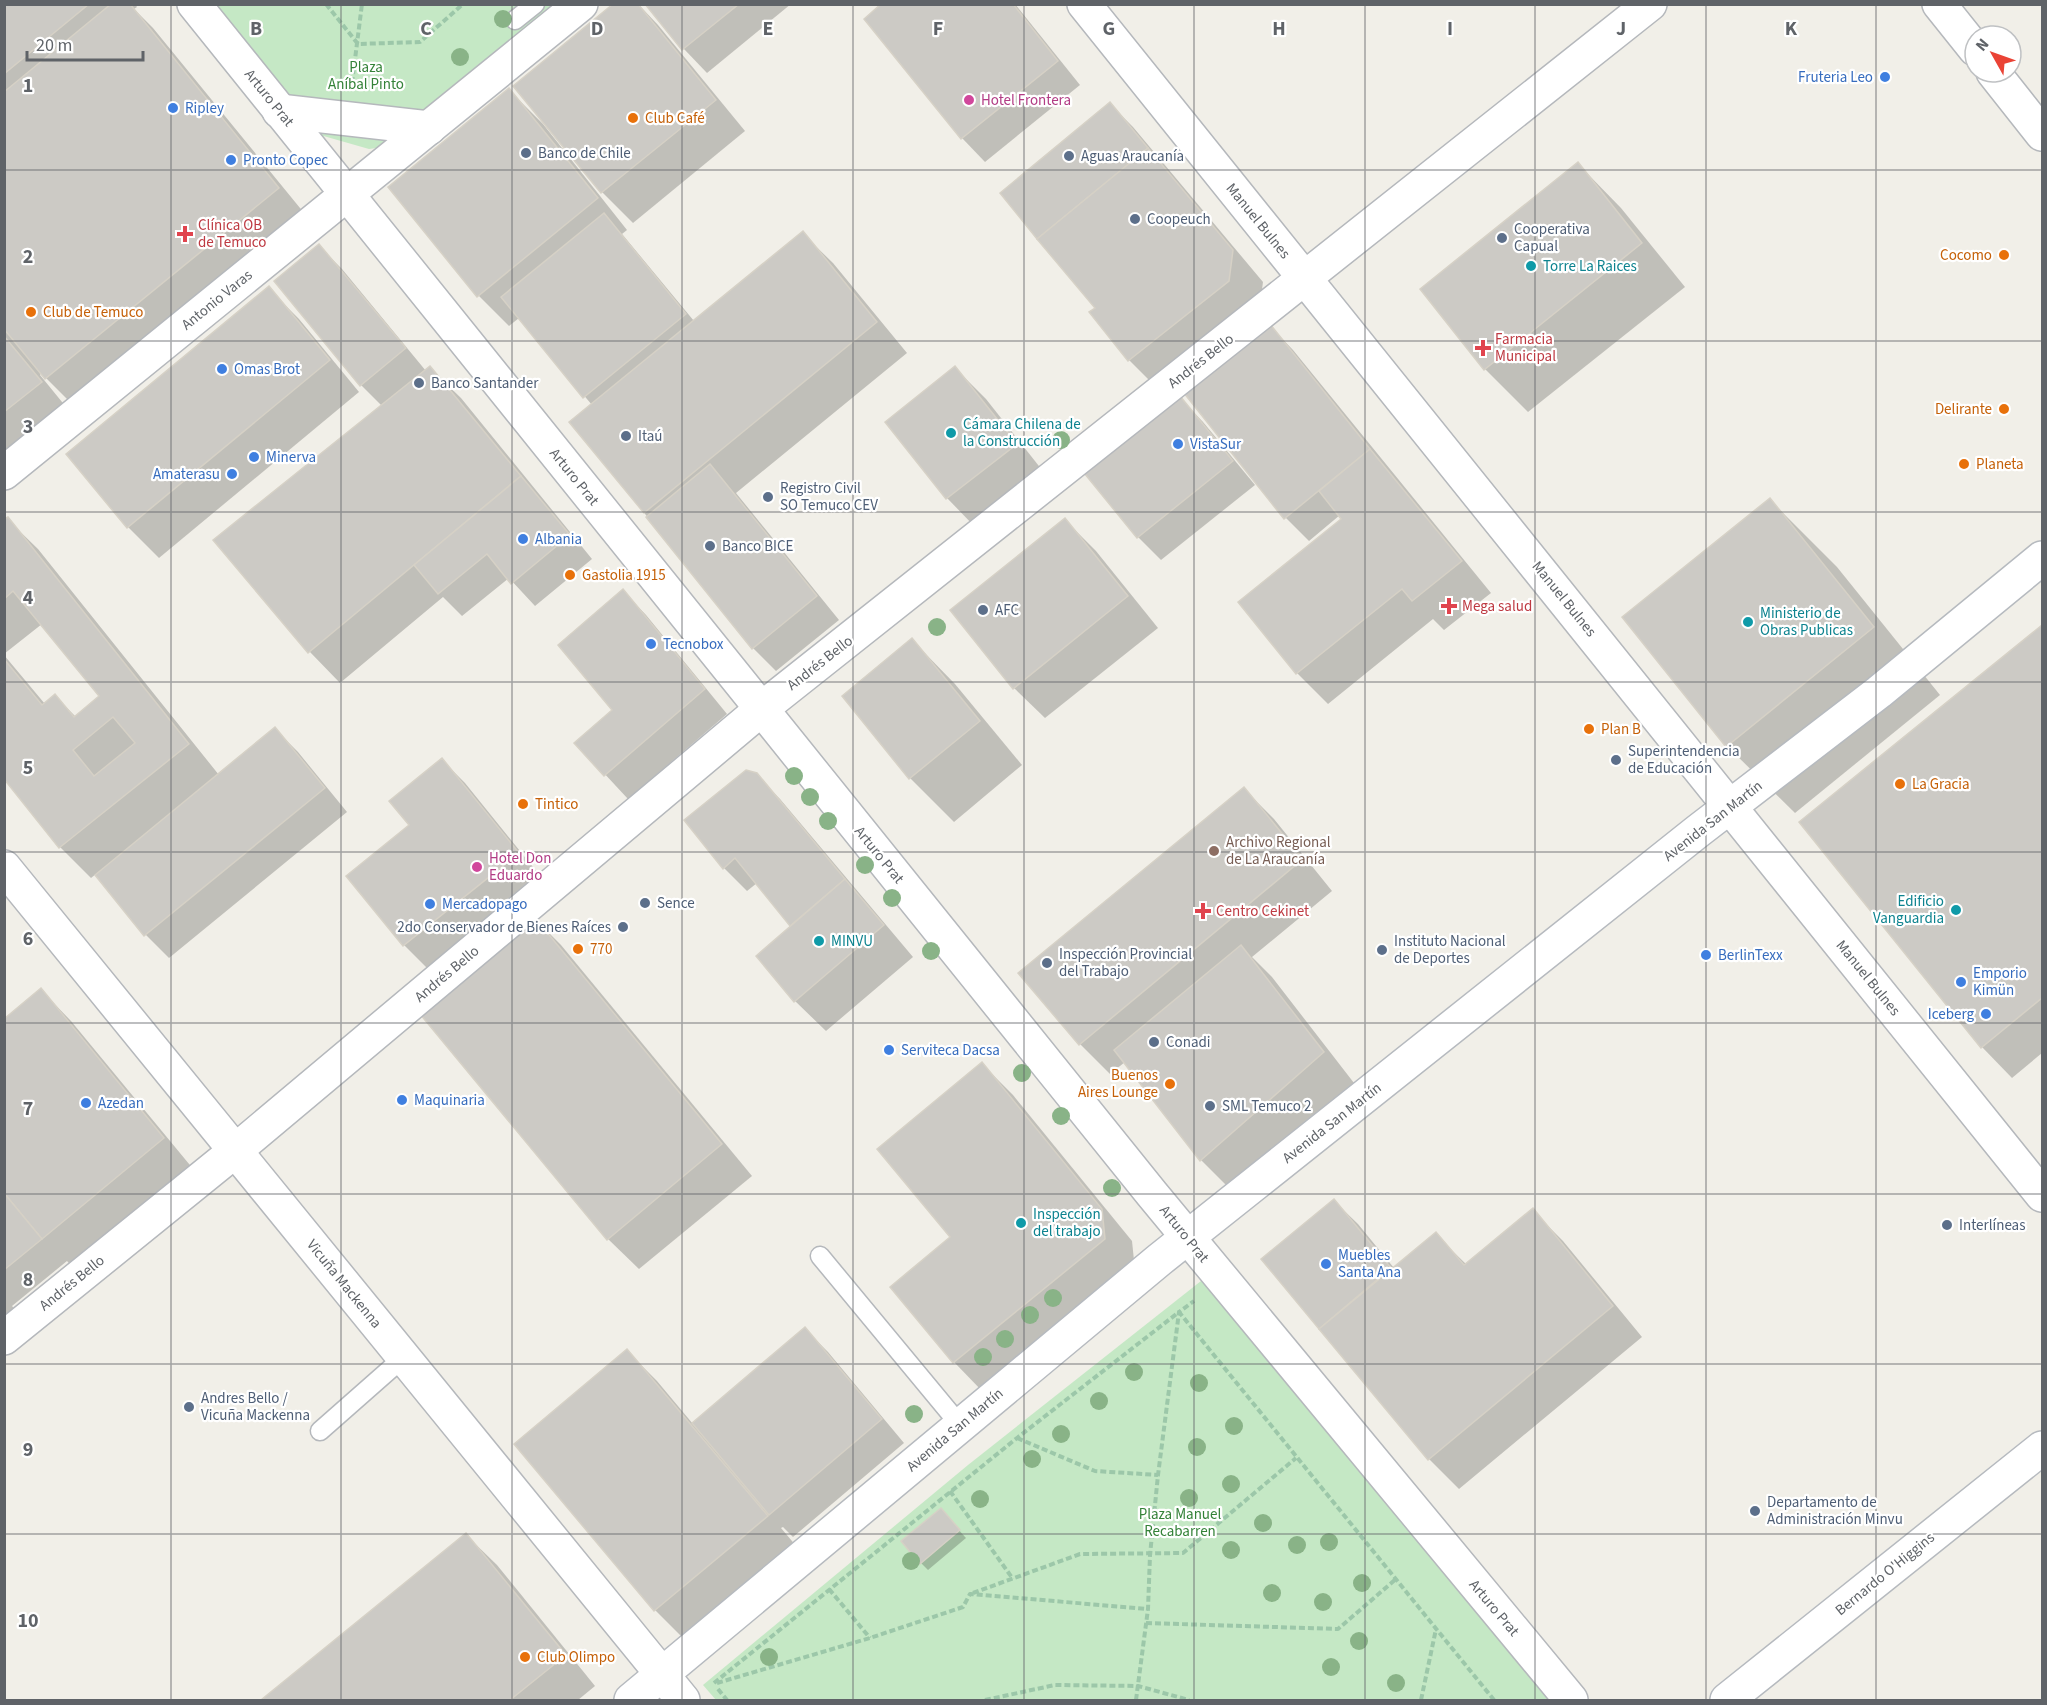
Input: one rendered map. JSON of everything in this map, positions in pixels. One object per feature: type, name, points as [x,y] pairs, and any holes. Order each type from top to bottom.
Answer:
[{"type":"street","name":"Arturo Prat","points":[[194,4],[1187,1238],[1571,1701]]},
{"type":"street","name":"Antonio Varas","points":[[4,473],[581,4]]},
{"type":"street","name":"Manuel Bulnes","points":[[1084,4],[2043,1195]]},
{"type":"street","name":"Andrés Bello","points":[[4,1338],[235,1151],[762,709],[1650,4]]},
{"type":"street","points":[[1939,4],[1963,35]]},
{"type":"street","points":[[2003,84],[2043,134]]},
{"type":"street","points":[[279,111],[429,128]]},
{"type":"street","name":"Avenida San Martín","points":[[631,1701],[1187,1238],[1730,807],[1879,692],[2043,558]]},
{"type":"street","name":"Vicuña Mackenna","points":[[4,867],[662,1675],[695,1695]]},
{"type":"street","name":"Bernardo O'Higgins","points":[[1727,1701],[2043,1448]]},
{"type":"lane","points":[[515,20],[535,4]]},
{"type":"lane","points":[[820,1256],[960,1425]]},
{"type":"lane","points":[[320,1431],[404,1357]]},
{"type":"path","points":[[326,4],[358,44]]},
{"type":"path","points":[[347,118],[362,4]]},
{"type":"path","points":[[358,44],[420,42],[462,4]]},
{"type":"path","points":[[695,1695],[714,1684],[950,1491],[1222,1280]]},
{"type":"path","points":[[1179,1312],[1494,1701]]},
{"type":"path","points":[[1136,1701],[1148,1609],[1150,1555],[1158,1475],[1179,1312]]},
{"type":"path","points":[[1017,1438],[1095,1471],[1158,1475]]},
{"type":"path","points":[[714,1684],[870,1638],[963,1607],[970,1594],[1080,1554],[1183,1553],[1296,1458]]},
{"type":"path","points":[[950,1491],[1013,1580]]},
{"type":"path","points":[[1146,1623],[1338,1629],[1396,1579]]},
{"type":"path","points":[[829,1589],[870,1638]]},
{"type":"path","points":[[970,1594],[1148,1609]]},
{"type":"path","points":[[1421,1701],[1436,1628]]},
{"type":"path","points":[[985,1701],[1055,1685],[1138,1686],[1189,1701]]},
{"type":"green space","name":"Plaza Aníbal Pinto","points":[[212,5],[568,5],[392,146],[369,149],[320,135]]},
{"type":"green space","name":"Plaza Manuel Recabarren","points":[[1201,1281],[1212,1281],[1552,1700],[716,1700],[703,1685],[968,1465]]},
{"type":"building","points":[[4,4],[89,4],[4,74]]},
{"type":"building","points":[[111,4],[130,4],[279,188],[45,379],[4,329],[4,92]]},
{"type":"building","points":[[613,4],[638,4],[716,100],[601,193],[513,86]]},
{"type":"building","points":[[645,4],[739,4],[682,50]]},
{"type":"building","name":"Hotel Frontera","points":[[881,4],[1013,4],[1058,61],[961,139],[864,19]]},
{"type":"building","points":[[509,88],[598,198],[477,297],[388,187]]},
{"type":"building","points":[[1110,102],[1148,148],[1037,239],[1000,193]]},
{"type":"building","points":[[1148,148],[1233,250],[1229,281],[1128,361],[1089,312],[1095,308],[1037,239]]},
{"type":"building","name":"Torre La Raices","points":[[1578,162],[1642,243],[1484,370],[1420,289]]},
{"type":"building","points":[[604,213],[686,314],[583,398],[501,297]]},
{"type":"building","points":[[803,231],[877,322],[644,513],[569,422]]},
{"type":"building","points":[[319,244],[406,348],[360,386],[274,281]]},
{"type":"building","points":[[269,286],[330,360],[127,528],[66,454]]},
{"type":"building","points":[[1270,324],[1370,449],[1284,519],[1184,393]]},
{"type":"building","points":[[4,336],[42,382],[4,412]]},
{"type":"building","points":[[430,366],[521,476],[308,653],[213,540]]},
{"type":"building","name":"Cámara Chilena de la Construcción","points":[[955,366],[1017,444],[946,499],[885,422]]},
{"type":"building","points":[[1180,396],[1233,461],[1137,538],[1085,474]]},
{"type":"building","points":[[1370,449],[1462,561],[1412,601],[1402,589],[1296,674],[1238,602],[1341,519],[1319,491]]},
{"type":"building","points":[[710,464],[817,596],[752,649],[646,517]]},
{"type":"building","points":[[521,476],[570,535],[511,584],[487,554],[438,594],[414,565]]},
{"type":"building","name":"Ministerio de Obras Publicas","points":[[1770,498],[1874,627],[1726,747],[1622,617]]},
{"type":"building","points":[[8,517],[189,744],[59,848],[4,779],[4,659],[42,705],[55,694],[74,717],[99,696],[13,591],[4,599],[4,519]],"holes":[[[113,717],[135,743],[94,776],[73,750]]]},
{"type":"building","points":[[1065,518],[1128,596],[1013,689],[950,610]]},
{"type":"building","points":[[623,589],[705,689],[604,776],[574,743],[612,710],[558,645]]},
{"type":"building","name":"Edificio Vanguardia","points":[[2042,625],[2042,998],[1981,1048],[1799,822]]},
{"type":"building","points":[[912,638],[980,721],[909,779],[842,696]]},
{"type":"building","points":[[275,727],[325,788],[144,936],[95,875]]},
{"type":"building","points":[[442,758],[519,853],[403,946],[346,876],[409,825],[389,801]]},
{"type":"building","points":[[746,770],[757,773],[845,879],[790,926],[735,858],[723,869],[684,820]]},
{"type":"building","points":[[1244,787],[1303,859],[1079,1045],[1018,973]]},
{"type":"building","name":"MINVU","points":[[845,879],[884,925],[794,1002],[756,956]]},
{"type":"building","points":[[531,913],[722,1144],[607,1240],[415,1008]]},
{"type":"building","name":"SML Temuco 2","points":[[1241,945],[1324,1052],[1200,1161],[1114,1050]]},
{"type":"building","points":[[41,988],[164,1138],[42,1239],[4,1193],[4,1019]]},
{"type":"building","name":"Inspección del trabajo","points":[[982,1062],[1102,1209],[1105,1239],[953,1363],[890,1287],[950,1237],[877,1149]]},
{"type":"building","points":[[4,1193],[42,1239],[4,1270]]},
{"type":"building","name":"Muebles Santa Ana","points":[[1334,1199],[1391,1268],[1319,1329],[1261,1259]]},
{"type":"building","points":[[1533,1208],[1613,1306],[1428,1460],[1319,1329],[1436,1232],[1464,1265]]},
{"type":"building","points":[[805,1327],[882,1419],[769,1515],[692,1423]]},
{"type":"building","points":[[627,1349],[768,1516],[654,1611],[514,1444]]},
{"type":"building","points":[[941,1508],[960,1530],[920,1564],[901,1541]]},
{"type":"building","points":[[466,1533],[566,1655],[510,1700],[261,1700]]},
{"type":"place","name":"Fruteria Leo","points":[[1885,77]]},
{"type":"place","name":"Hotel Frontera","points":[[969,100]]},
{"type":"place","name":"Ripley","points":[[173,108]]},
{"type":"place","name":"Club Café","points":[[633,118]]},
{"type":"place","name":"Banco de Chile","points":[[526,153]]},
{"type":"place","name":"Aguas Araucanía","points":[[1069,156]]},
{"type":"place","name":"Pronto Copec","points":[[231,160]]},
{"type":"place","name":"Coopeuch","points":[[1135,219]]},
{"type":"place","name":"Clínica OB de Temuco","points":[[185,234]]},
{"type":"place","name":"Cooperativa Capual","points":[[1502,238]]},
{"type":"place","name":"Cocomo","points":[[2004,255]]},
{"type":"place","name":"Torre La Raices","points":[[1531,266]]},
{"type":"place","name":"Club de Temuco","points":[[31,312]]},
{"type":"place","name":"Farmacia Municipal","points":[[1483,348]]},
{"type":"place","name":"Omas Brot","points":[[222,369]]},
{"type":"place","name":"Banco Santander","points":[[419,383]]},
{"type":"place","name":"Delirante","points":[[2004,409]]},
{"type":"place","name":"Cámara Chilena de la Construcción","points":[[951,433]]},
{"type":"place","name":"Itaú","points":[[626,436]]},
{"type":"place","name":"VistaSur","points":[[1178,444]]},
{"type":"place","name":"Minerva","points":[[254,457]]},
{"type":"place","name":"Planeta","points":[[1964,464]]},
{"type":"place","name":"Amaterasu","points":[[232,474]]},
{"type":"place","name":"Registro Civil SO Temuco CEV","points":[[768,497]]},
{"type":"place","name":"Albania","points":[[523,539]]},
{"type":"place","name":"Banco BICE","points":[[710,546]]},
{"type":"place","name":"Gastolia 1915","points":[[570,575]]},
{"type":"place","name":"Mega salud","points":[[1449,606]]},
{"type":"place","name":"AFC","points":[[983,610]]},
{"type":"place","name":"Ministerio de Obras Publicas","points":[[1748,622]]},
{"type":"place","name":"Tecnobox","points":[[651,644]]},
{"type":"place","name":"Plan B","points":[[1589,729]]},
{"type":"place","name":"Superintendencia de Educación","points":[[1616,760]]},
{"type":"place","name":"La Gracia","points":[[1900,784]]},
{"type":"place","name":"Tintico","points":[[523,804]]},
{"type":"place","name":"Archivo Regional de La Araucanía","points":[[1214,851]]},
{"type":"place","name":"Hotel Don Eduardo","points":[[477,867]]},
{"type":"place","name":"Sence","points":[[645,903]]},
{"type":"place","name":"Mercadopago","points":[[430,904]]},
{"type":"place","name":"Edificio Vanguardia","points":[[1956,910]]},
{"type":"place","name":"Centro Cekinet","points":[[1203,911]]},
{"type":"place","name":"2do Conservador de Bienes Raíces","points":[[623,927]]},
{"type":"place","name":"MINVU","points":[[819,941]]},
{"type":"place","name":"770","points":[[578,949]]},
{"type":"place","name":"Instituto Nacional de Deportes","points":[[1382,950]]},
{"type":"place","name":"BerlinTexx","points":[[1706,955]]},
{"type":"place","name":"Inspección Provincial del Trabajo","points":[[1047,963]]},
{"type":"place","name":"Emporio Kimün","points":[[1961,982]]},
{"type":"place","name":"Iceberg","points":[[1986,1014]]},
{"type":"place","name":"Conadi","points":[[1154,1042]]},
{"type":"place","name":"Serviteca Dacsa","points":[[889,1050]]},
{"type":"place","name":"Buenos Aires Lounge","points":[[1170,1084]]},
{"type":"place","name":"Maquinaria","points":[[402,1100]]},
{"type":"place","name":"Azedan","points":[[86,1103]]},
{"type":"place","name":"SML Temuco 2","points":[[1210,1106]]},
{"type":"place","name":"Inspección del trabajo","points":[[1021,1223]]},
{"type":"place","name":"Interlíneas","points":[[1947,1225]]},
{"type":"place","name":"Muebles Santa Ana","points":[[1326,1264]]},
{"type":"place","name":"Andres Bello / Vicuña Mackenna","points":[[189,1407]]},
{"type":"place","name":"Departamento de Administración Minvu","points":[[1755,1511]]},
{"type":"place","name":"Club Olimpo","points":[[525,1657]]}]
